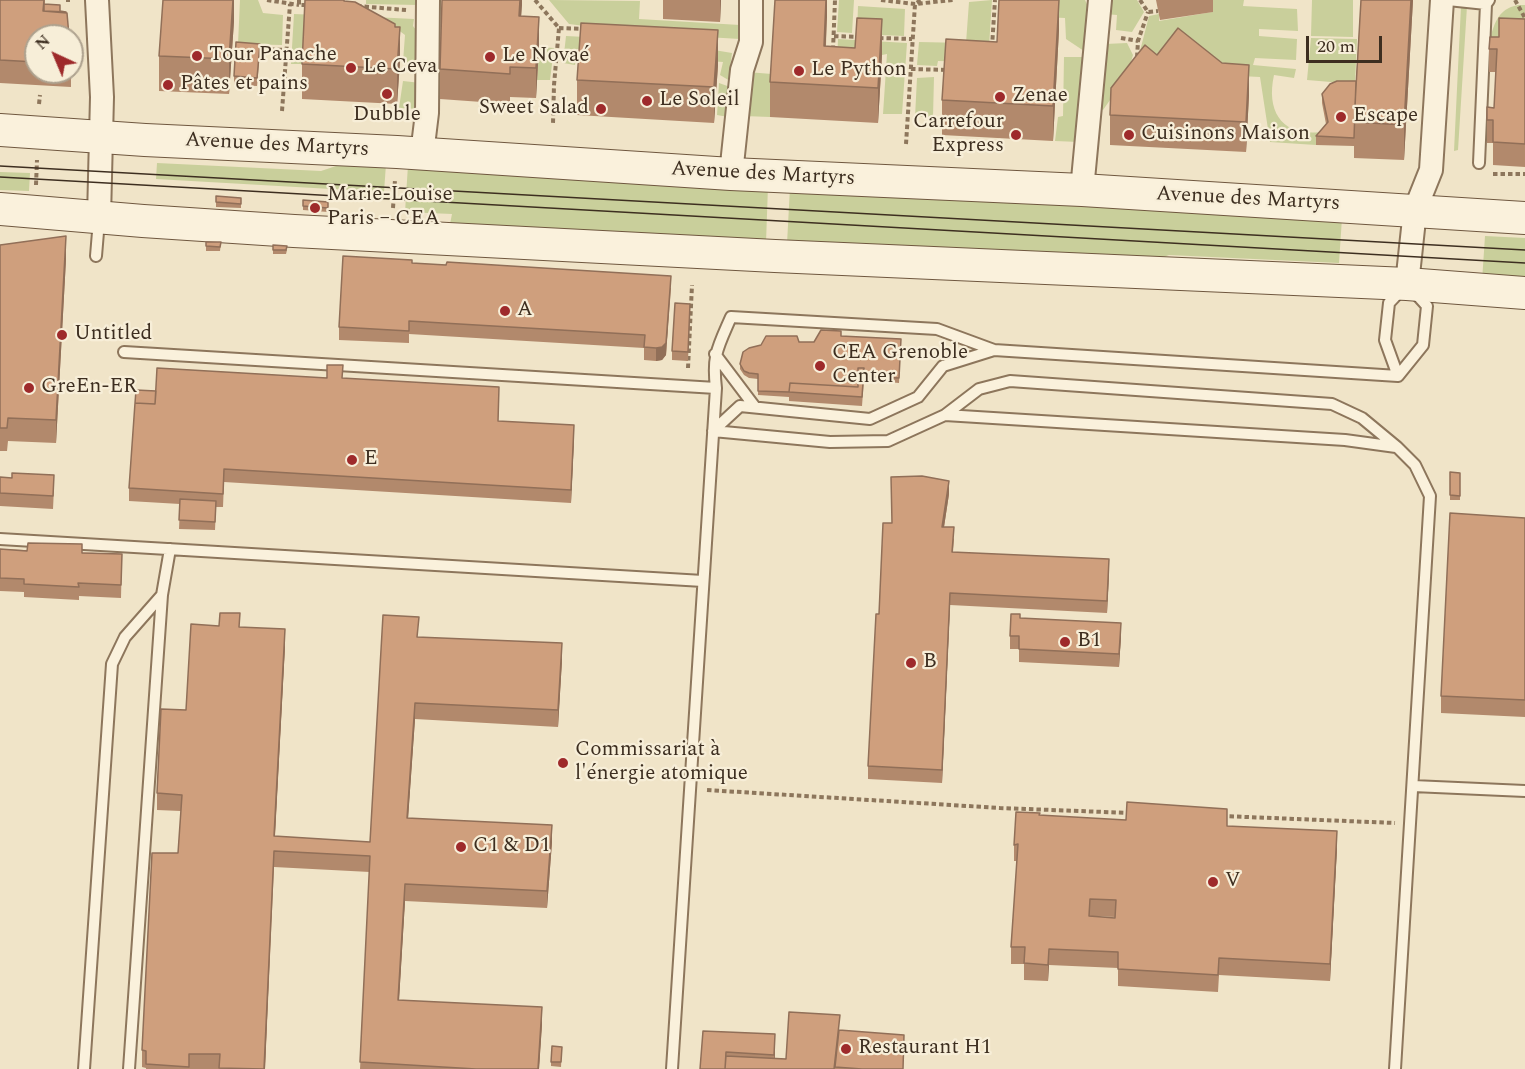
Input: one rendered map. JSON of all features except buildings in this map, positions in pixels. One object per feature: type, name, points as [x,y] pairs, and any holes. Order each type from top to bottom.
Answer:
[{"type":"main road","name":"Avenue des Martyrs","points":[[0,130],[731,174],[1082,190],[1525,218]]},
{"type":"main road","points":[[0,209],[230,227],[727,253],[1407,284],[1525,293]]},
{"type":"street","points":[[97,0],[102,68],[99,217]]},
{"type":"street","points":[[731,174],[742,70],[751,42],[751,0]]},
{"type":"street","points":[[1082,190],[1100,0]]},
{"type":"street","points":[[1407,284],[1414,210],[1431,170],[1442,0]]},
{"type":"street","points":[[422,154],[428,113],[428,6]]},
{"type":"lane","points":[[1448,0],[1487,2],[1479,163]]},
{"type":"lane","points":[[96,256],[99,217]]},
{"type":"lane","points":[[1407,284],[1427,306],[1423,345],[1398,376],[1385,340],[1389,303],[1407,284]]},
{"type":"lane","points":[[672,1069],[716,388],[715,354],[731,317],[938,330],[994,350],[1398,376]]},
{"type":"lane","points":[[713,431],[740,406],[870,418],[918,397],[944,366],[994,350]]},
{"type":"lane","points":[[124,352],[716,388]]},
{"type":"lane","points":[[715,354],[755,407]]},
{"type":"lane","points":[[713,431],[830,442],[888,441],[945,415],[979,389],[1010,381],[1022,381],[1332,404],[1362,418],[1397,447],[1415,465],[1430,496],[1395,1069]]},
{"type":"lane","points":[[945,415],[1345,440],[1397,447]]},
{"type":"lane","points":[[0,539],[703,581]]},
{"type":"lane","points":[[129,1069],[162,595],[170,549]]},
{"type":"lane","points":[[84,1069],[112,664],[125,637],[162,595]]},
{"type":"lane","points":[[1413,786],[1525,791]]},
{"type":"path","points":[[267,0],[309,5]]},
{"type":"path","points":[[360,0],[364,6]]},
{"type":"path","points":[[535,0],[559,27],[593,30]]},
{"type":"path","points":[[832,59],[835,0]]},
{"type":"path","points":[[881,0],[915,4],[953,0]]},
{"type":"path","points":[[915,4],[921,0]]},
{"type":"path","points":[[992,47],[996,0]]},
{"type":"path","points":[[1140,0],[1148,12]]},
{"type":"path","points":[[1515,0],[1525,18]]},
{"type":"path","points":[[282,111],[290,4]]},
{"type":"path","points":[[906,144],[915,4]]},
{"type":"path","points":[[348,6],[428,6]]},
{"type":"path","points":[[1148,12],[1158,11]]},
{"type":"path","points":[[1137,59],[1138,40],[1148,12]]},
{"type":"path","points":[[553,124],[559,27]]},
{"type":"path","points":[[834,36],[912,39]]},
{"type":"path","points":[[244,48],[288,50]]},
{"type":"path","points":[[910,69],[956,70]]},
{"type":"path","points":[[36,188],[37,153]]},
{"type":"path","points":[[393,214],[395,170]]},
{"type":"path","points":[[1491,174],[1525,174]]},
{"type":"path","points":[[687,387],[692,285]]},
{"type":"path","points":[[690,789],[1000,808],[1141,813]]},
{"type":"path","points":[[1211,816],[1410,824]]},
{"type":"green space","points":[[240,0],[258,0],[263,13],[283,15],[282,45],[238,44]]},
{"type":"green space","points":[[366,0],[419,0],[418,5],[366,4]]},
{"type":"green space","points":[[549,0],[640,1],[639,19],[740,25],[740,39],[639,33],[569,24]]},
{"type":"green space","points":[[839,0],[854,0],[852,33],[837,32]]},
{"type":"green space","points":[[992,0],[988,62],[938,61],[937,66],[917,65],[919,42],[966,43],[969,2]]},
{"type":"green space","points":[[1000,0],[1085,0],[1093,17],[1084,51],[1066,39],[1065,18],[1000,15]]},
{"type":"green space","points":[[1107,0],[1137,0],[1144,12],[1132,32],[1116,30],[1117,15],[1105,14]]},
{"type":"green space","points":[[1210,0],[1244,0],[1243,6],[1297,9],[1298,31],[1259,29],[1259,36],[1297,39],[1296,60],[1255,58],[1253,65],[1296,69],[1294,78],[1274,75],[1273,102],[1276,113],[1290,128],[1313,133],[1328,131],[1316,145],[1270,142],[1260,77],[1220,75],[1163,78],[1140,51],[1149,16],[1159,14],[1159,21],[1212,12]]},
{"type":"green space","points":[[1312,0],[1353,0],[1353,37],[1311,36]]},
{"type":"green space","points":[[1518,5],[1525,5],[1525,43],[1489,43],[1501,14]]},
{"type":"green space","points":[[858,6],[905,9],[904,36],[857,34]]},
{"type":"green space","points":[[1461,6],[1467,6],[1458,150],[1454,151]]},
{"type":"green space","points":[[294,14],[343,16],[304,64],[291,64]]},
{"type":"green space","points":[[353,16],[414,19],[413,26],[420,35],[422,74],[403,62],[405,35],[397,29]]},
{"type":"green space","points":[[566,36],[644,40],[644,53],[577,49],[575,65],[563,63]]},
{"type":"green space","points":[[1311,38],[1357,39],[1355,84],[1307,80]]},
{"type":"green space","points":[[838,39],[907,43],[902,114],[883,114],[887,54],[837,64]]},
{"type":"green space","points":[[654,40],[732,53],[730,68],[737,72],[735,84],[720,75],[723,62],[678,59]]},
{"type":"green space","points":[[1127,43],[1133,55],[1127,76],[1103,110],[1098,107],[1105,44]]},
{"type":"green space","points":[[539,47],[554,48],[550,80],[537,80]]},
{"type":"green space","points":[[1064,57],[1088,57],[1079,142],[1055,141],[1058,117],[1063,116]]},
{"type":"green space","points":[[747,72],[772,74],[770,117],[744,116]]},
{"type":"green space","points":[[934,77],[933,117],[915,117],[917,78]]},
{"type":"green space","points":[[403,81],[421,83],[421,109],[399,108]]},
{"type":"green space","points":[[719,83],[733,88],[728,117],[717,115]]},
{"type":"green space","points":[[348,162],[386,164],[384,192],[156,179],[157,163],[321,171]]},
{"type":"green space","points":[[408,165],[768,186],[766,243],[450,224],[452,214],[405,212]]},
{"type":"green space","points":[[0,172],[30,173],[29,191],[0,190]]},
{"type":"green space","points":[[790,187],[1342,218],[1339,263],[1169,255],[1145,264],[787,244]]},
{"type":"green space","points":[[1485,236],[1525,238],[1525,284],[1482,281]]},
{"type":"tram line","points":[[0,166],[1525,250]]},
{"type":"tram line","points":[[0,177],[1525,263]]},
{"type":"place","name":"Tour Panache","points":[[197,56]]},
{"type":"place","name":"Le Novaé","points":[[490,57]]},
{"type":"place","name":"Le Ceva","points":[[351,68]]},
{"type":"place","name":"Le Python","points":[[799,71]]},
{"type":"place","name":"Pâtes et pains","points":[[168,85]]},
{"type":"place","name":"Dubble","points":[[387,94]]},
{"type":"place","name":"Zenae","points":[[1000,97]]},
{"type":"place","name":"Le Soleil","points":[[647,101]]},
{"type":"place","name":"Sweet Salad","points":[[601,109]]},
{"type":"place","name":"Escape","points":[[1341,117]]},
{"type":"place","name":"Carrefour Express","points":[[1016,135]]},
{"type":"place","name":"Cuisinons Maison","points":[[1129,135]]},
{"type":"place","name":"Marie-Louise Paris – CEA","points":[[315,208]]},
{"type":"place","name":"A","points":[[505,311]]},
{"type":"place","name":"Untitled","points":[[62,335]]},
{"type":"place","name":"CEA Grenoble Center","points":[[820,366]]},
{"type":"place","name":"GreEn-ER","points":[[29,388]]},
{"type":"place","name":"E","points":[[352,460]]},
{"type":"place","name":"B1","points":[[1065,642]]},
{"type":"place","name":"B","points":[[911,663]]},
{"type":"place","name":"Commissariat à l'énergie atomique","points":[[563,763]]},
{"type":"place","name":"C1 & D1","points":[[461,847]]},
{"type":"place","name":"V","points":[[1213,882]]},
{"type":"place","name":"Restaurant H1","points":[[846,1049]]}]
